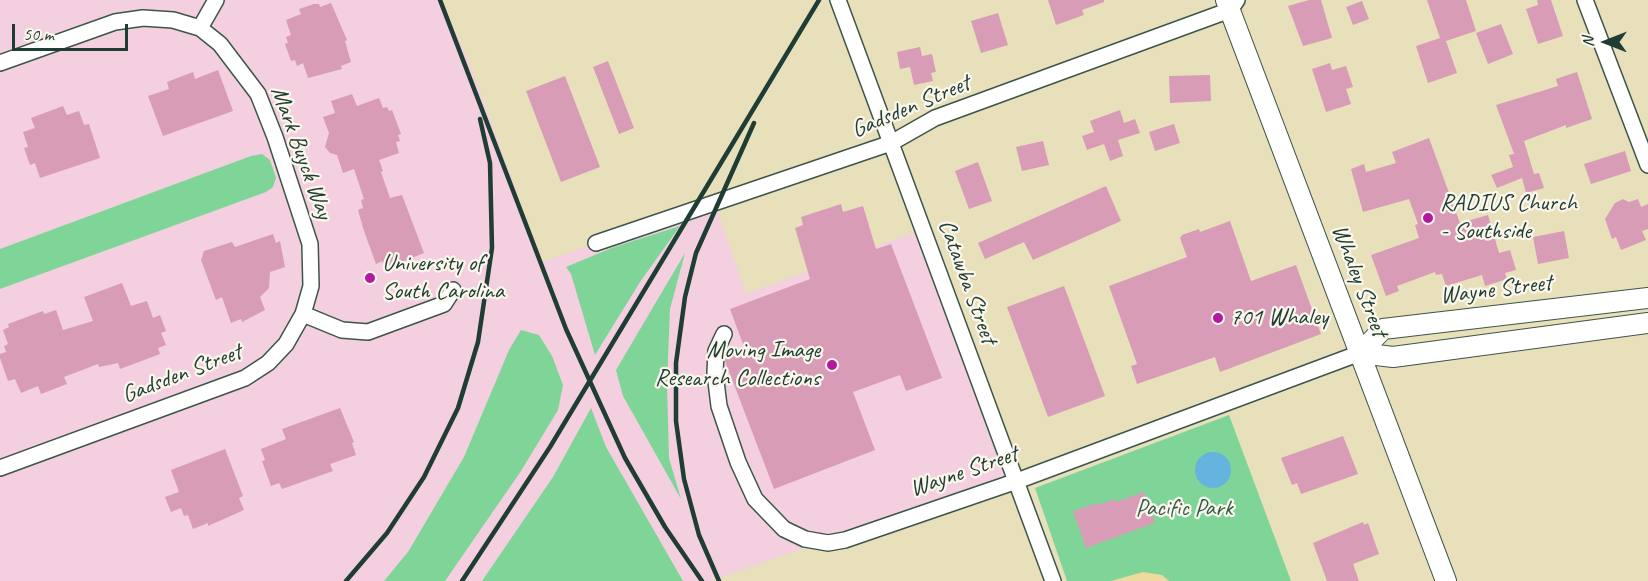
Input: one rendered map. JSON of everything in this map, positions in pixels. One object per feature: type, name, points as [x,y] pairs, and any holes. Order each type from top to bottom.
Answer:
[{"type":"main road","name":"Whaley Street","points":[[1231,3],[1446,581]]},
{"type":"main road","name":"Wayne Street","points":[[1360,353],[1383,329],[1648,298]]},
{"type":"main road","name":"Wayne Street","points":[[1360,353],[1393,357],[1648,323]]},
{"type":"street","points":[[0,63],[115,22],[143,18],[173,20],[200,28],[216,0]]},
{"type":"street","name":"Catawba Street","points":[[838,0],[1053,581]]},
{"type":"street","points":[[1585,0],[1648,165]]},
{"type":"street","name":"Gadsden Street","points":[[596,243],[891,143],[935,118],[1231,3]]},
{"type":"street","name":"Mark Buyck Way","points":[[200,28],[220,44],[258,94],[275,137],[310,244],[310,286],[303,314]]},
{"type":"street","points":[[303,314],[342,330],[368,332],[444,304],[453,290]]},
{"type":"street","name":"Gadsden Street","points":[[0,468],[245,378],[268,363],[286,344],[303,314]]},
{"type":"street","name":"Wayne Street","points":[[724,334],[716,351],[715,374],[719,406],[738,462],[755,499],[784,529],[805,539],[828,543],[845,540],[1017,481],[1360,353]]},
{"type":"shaded area","name":"University of South Carolina","points":[[0,0],[441,0],[471,67],[542,262],[714,202],[746,294],[929,227],[1015,472],[711,581],[0,581]]},
{"type":"green space","points":[[262,154],[270,160],[276,178],[273,187],[266,192],[0,289],[0,249],[251,156]]},
{"type":"green space","points":[[680,226],[640,282],[595,355],[571,274],[566,267],[614,247]]},
{"type":"green space","points":[[685,253],[670,309],[667,385],[669,458],[681,499],[623,396],[616,370]]},
{"type":"green space","points":[[521,330],[539,335],[552,356],[563,385],[558,410],[521,471],[445,581],[384,581],[408,552],[464,457],[509,350]]},
{"type":"green space","points":[[591,408],[606,447],[683,581],[482,581],[553,477]]},
{"type":"green space","name":"Pacific Park","points":[[1229,415],[1291,581],[1067,581],[1035,488]]},
{"type":"sand","points":[[1143,572],[1162,575],[1169,581],[1111,581]]},
{"type":"water","points":[[1213,452],[1226,457],[1231,470],[1226,483],[1213,488],[1200,483],[1195,470],[1200,457]]},
{"type":"building","points":[[1048,0],[1104,0],[1104,2],[1082,10],[1084,15],[1056,25]]},
{"type":"building","points":[[1309,0],[1321,0],[1332,38],[1303,46],[1288,6]]},
{"type":"building","points":[[1427,0],[1466,0],[1476,31],[1446,41],[1457,73],[1428,83],[1416,46],[1440,38]]},
{"type":"building","points":[[1537,0],[1551,0],[1563,36],[1538,44],[1526,9],[1538,5]]},
{"type":"building","points":[[1362,1],[1369,19],[1353,25],[1346,7]]},
{"type":"building","points":[[331,3],[347,40],[345,41],[351,62],[341,66],[342,69],[308,78],[303,63],[297,66],[295,60],[291,61],[285,44],[288,43],[286,37],[291,35],[286,20],[301,14],[299,9],[314,4],[319,4],[320,7]]},
{"type":"building","points":[[998,13],[1008,45],[981,53],[971,21]]},
{"type":"building","points":[[1501,24],[1513,54],[1488,64],[1476,33]]},
{"type":"building","points":[[920,47],[922,56],[932,54],[936,72],[931,73],[933,81],[914,85],[910,67],[900,69],[897,52]]},
{"type":"building","points":[[608,61],[634,128],[619,134],[593,67]]},
{"type":"building","points":[[1330,63],[1332,70],[1346,66],[1353,87],[1346,89],[1351,104],[1326,112],[1312,69]]},
{"type":"building","points":[[218,70],[233,111],[163,136],[148,96],[169,89],[167,82],[193,72],[195,79]]},
{"type":"building","points":[[1577,72],[1592,119],[1566,128],[1566,125],[1524,141],[1534,174],[1539,173],[1544,188],[1526,193],[1522,178],[1497,188],[1491,175],[1513,167],[1509,155],[1514,154],[1496,105],[1558,86],[1556,79]]},
{"type":"building","points":[[1210,75],[1211,101],[1170,103],[1169,76]]},
{"type":"building","points":[[565,76],[600,167],[561,182],[526,91]]},
{"type":"building","points":[[352,94],[357,106],[379,98],[383,108],[387,107],[389,111],[392,110],[401,134],[398,135],[400,141],[396,142],[399,153],[379,160],[383,171],[381,172],[390,198],[402,195],[424,253],[385,269],[382,261],[376,264],[364,231],[358,210],[363,208],[361,200],[364,199],[354,169],[343,173],[337,155],[330,153],[325,147],[329,133],[323,117],[335,113],[331,101]]},
{"type":"building","points":[[63,106],[67,115],[79,111],[84,125],[89,124],[100,158],[40,178],[35,163],[30,165],[24,148],[28,147],[23,132],[35,128],[31,118]]},
{"type":"building","points":[[1120,110],[1124,123],[1135,119],[1140,133],[1118,140],[1123,156],[1110,161],[1104,144],[1087,150],[1082,136],[1094,132],[1090,121]]},
{"type":"building","points":[[1174,124],[1180,143],[1155,151],[1149,132]]},
{"type":"building","name":"RADIUS Church - Southside","points":[[1429,138],[1460,223],[1488,215],[1499,253],[1510,250],[1516,270],[1505,273],[1507,279],[1485,286],[1482,275],[1446,286],[1442,274],[1436,275],[1435,272],[1397,286],[1399,291],[1386,296],[1371,255],[1419,238],[1415,225],[1418,224],[1409,199],[1363,212],[1351,169],[1364,164],[1366,172],[1396,163],[1392,152]]},
{"type":"building","points":[[1043,141],[1049,165],[1022,171],[1016,147]]},
{"type":"building","points":[[1625,151],[1631,171],[1591,184],[1584,164]]},
{"type":"building","points":[[978,162],[992,201],[969,209],[955,171]]},
{"type":"building","points":[[1106,186],[1121,221],[1033,260],[1024,242],[985,259],[978,243]]},
{"type":"building","points":[[1623,199],[1629,202],[1638,199],[1641,207],[1648,204],[1648,229],[1642,231],[1646,240],[1621,250],[1616,237],[1612,239],[1605,219],[1615,203]]},
{"type":"building","name":"Moving Image Research Collections","points":[[841,204],[843,212],[863,206],[876,249],[891,244],[942,378],[906,391],[900,375],[853,392],[875,450],[774,489],[725,361],[726,354],[744,347],[730,309],[810,279],[795,228],[803,225],[801,217]]},
{"type":"building","name":"701 Whaley","points":[[1230,221],[1251,281],[1296,265],[1321,334],[1220,372],[1215,357],[1137,384],[1131,366],[1137,364],[1109,286],[1187,257],[1180,238],[1182,235],[1199,229],[1200,232]]},
{"type":"building","points":[[1564,231],[1569,258],[1538,264],[1533,237]]},
{"type":"building","points":[[273,234],[276,243],[280,241],[285,267],[270,272],[269,288],[260,297],[265,310],[242,322],[241,319],[231,323],[222,297],[216,300],[201,260],[204,251],[232,242],[235,247]]},
{"type":"building","points":[[122,283],[131,306],[147,301],[153,318],[160,315],[166,331],[161,333],[166,345],[158,348],[160,354],[120,369],[118,363],[99,367],[98,364],[64,377],[67,384],[41,394],[38,386],[21,393],[15,379],[8,381],[0,354],[6,352],[4,346],[8,344],[3,330],[9,327],[8,324],[43,311],[44,314],[56,310],[63,330],[93,321],[84,297]]},
{"type":"building","points":[[1064,286],[1105,396],[1048,417],[1007,307]]},
{"type":"building","points":[[340,408],[354,442],[352,443],[356,455],[330,464],[333,471],[282,489],[279,483],[271,486],[262,461],[265,460],[261,449],[286,439],[282,429]]},
{"type":"building","points":[[1343,436],[1358,474],[1301,494],[1297,483],[1292,485],[1281,458]]},
{"type":"building","points":[[225,449],[243,496],[239,498],[244,510],[208,526],[208,523],[193,529],[188,515],[184,516],[181,508],[171,512],[165,497],[179,492],[171,470]]},
{"type":"building","points":[[1144,492],[1155,523],[1086,548],[1073,511],[1115,499],[1116,502]]},
{"type":"building","points":[[1363,522],[1364,525],[1368,523],[1379,554],[1353,564],[1359,581],[1327,581],[1313,543]]},
{"type":"railway","points":[[440,0],[566,329],[625,458],[665,527],[702,581]]},
{"type":"railway","points":[[462,581],[550,447],[819,0]]},
{"type":"railway","points":[[346,581],[387,533],[424,477],[458,408],[478,342],[492,248],[490,163],[480,119]]},
{"type":"railway","points":[[719,581],[699,535],[684,479],[676,421],[676,363],[685,297],[696,253],[754,123]]},
{"type":"place","name":"RADIUS Church - Southside","points":[[1428,218]]},
{"type":"place","name":"University of South Carolina","points":[[370,278]]},
{"type":"place","name":"701 Whaley","points":[[1218,318]]},
{"type":"place","name":"Moving Image Research Collections","points":[[832,365]]}]
